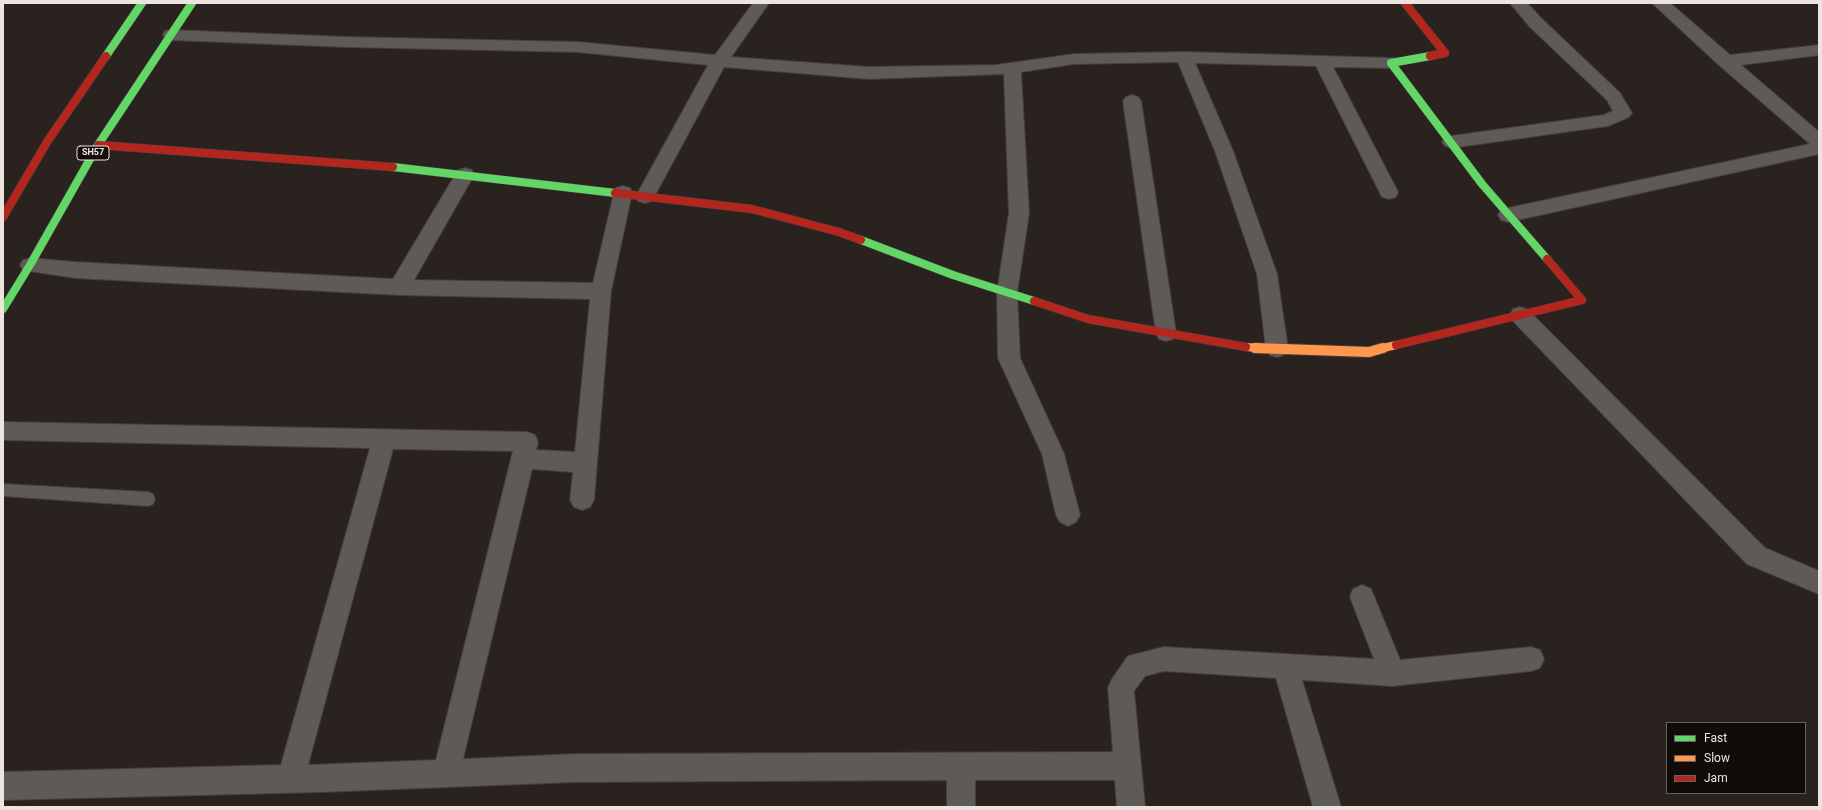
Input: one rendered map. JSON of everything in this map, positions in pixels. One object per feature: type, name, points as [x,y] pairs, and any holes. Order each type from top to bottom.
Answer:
[{"type":"street","points":[[3,217],[48,142],[142,3]]},
{"type":"street","name":"SH57","points":[[3,309],[30,265],[98,145],[192,3]]},
{"type":"street","points":[[645,196],[719,61],[761,3]]},
{"type":"street","points":[[171,35],[347,42],[578,47],[719,61],[869,73],[996,70],[1074,59],[1184,57],[1391,63],[1445,53],[1405,3]]},
{"type":"street","points":[[1451,142],[1608,120],[1622,112],[1614,97],[1536,23],[1518,3]]},
{"type":"street","points":[[1660,3],[1819,142]]},
{"type":"street","points":[[1725,61],[1819,50]]},
{"type":"street","points":[[1184,57],[1224,151],[1267,274],[1277,349]]},
{"type":"street","points":[[1322,61],[1389,192]]},
{"type":"street","points":[[98,145],[397,167],[623,193],[759,211],[839,232],[954,275],[1088,319],[1258,349],[1369,352],[1582,300],[1482,184],[1391,63]]},
{"type":"street","points":[[1012,68],[1019,213],[1007,293],[1009,358],[1053,454],[1068,515]]},
{"type":"street","points":[[1132,101],[1166,333]]},
{"type":"street","points":[[1508,215],[1819,148]]},
{"type":"street","points":[[399,287],[464,175]]},
{"type":"street","points":[[582,500],[601,291],[623,193]]},
{"type":"street","points":[[30,265],[83,270],[399,287],[601,291]]},
{"type":"street","points":[[1520,315],[1756,556],[1819,583]]},
{"type":"street","points":[[3,431],[528,442],[446,773]]},
{"type":"street","points":[[291,778],[384,439]]},
{"type":"street","points":[[523,459],[586,463]]},
{"type":"street","points":[[1362,597],[1392,673]]},
{"type":"street","points":[[1131,807],[1121,688],[1136,664],[1164,659],[1392,673],[1531,659]]},
{"type":"street","points":[[1285,666],[1327,807]]},
{"type":"street","points":[[960,807],[961,766]]},
{"type":"street","points":[[3,786],[576,768],[1128,766]]},
{"type":"lane","points":[[3,490],[148,499]]},
{"type":"traffic: fast","points":[[106,56],[142,3]]},
{"type":"traffic: fast","points":[[3,309],[30,265],[98,145],[192,3]]},
{"type":"traffic: fast","points":[[1430,56],[1391,63],[1482,184],[1547,259]]},
{"type":"traffic: fast","points":[[393,167],[615,193]]},
{"type":"traffic: fast","points":[[861,240],[953,275],[1034,301]]},
{"type":"traffic: slow","points":[[1246,347],[1258,349],[1369,352],[1396,345]]},
{"type":"traffic: jam","points":[[1405,3],[1445,53],[1430,56]]},
{"type":"traffic: jam","points":[[3,217],[47,142],[106,56]]},
{"type":"traffic: jam","points":[[98,145],[393,167]]},
{"type":"traffic: jam","points":[[615,193],[752,209],[839,232],[861,240]]},
{"type":"traffic: jam","points":[[1396,345],[1582,300],[1547,259]]},
{"type":"traffic: jam","points":[[1034,301],[1088,319],[1246,347]]}]
